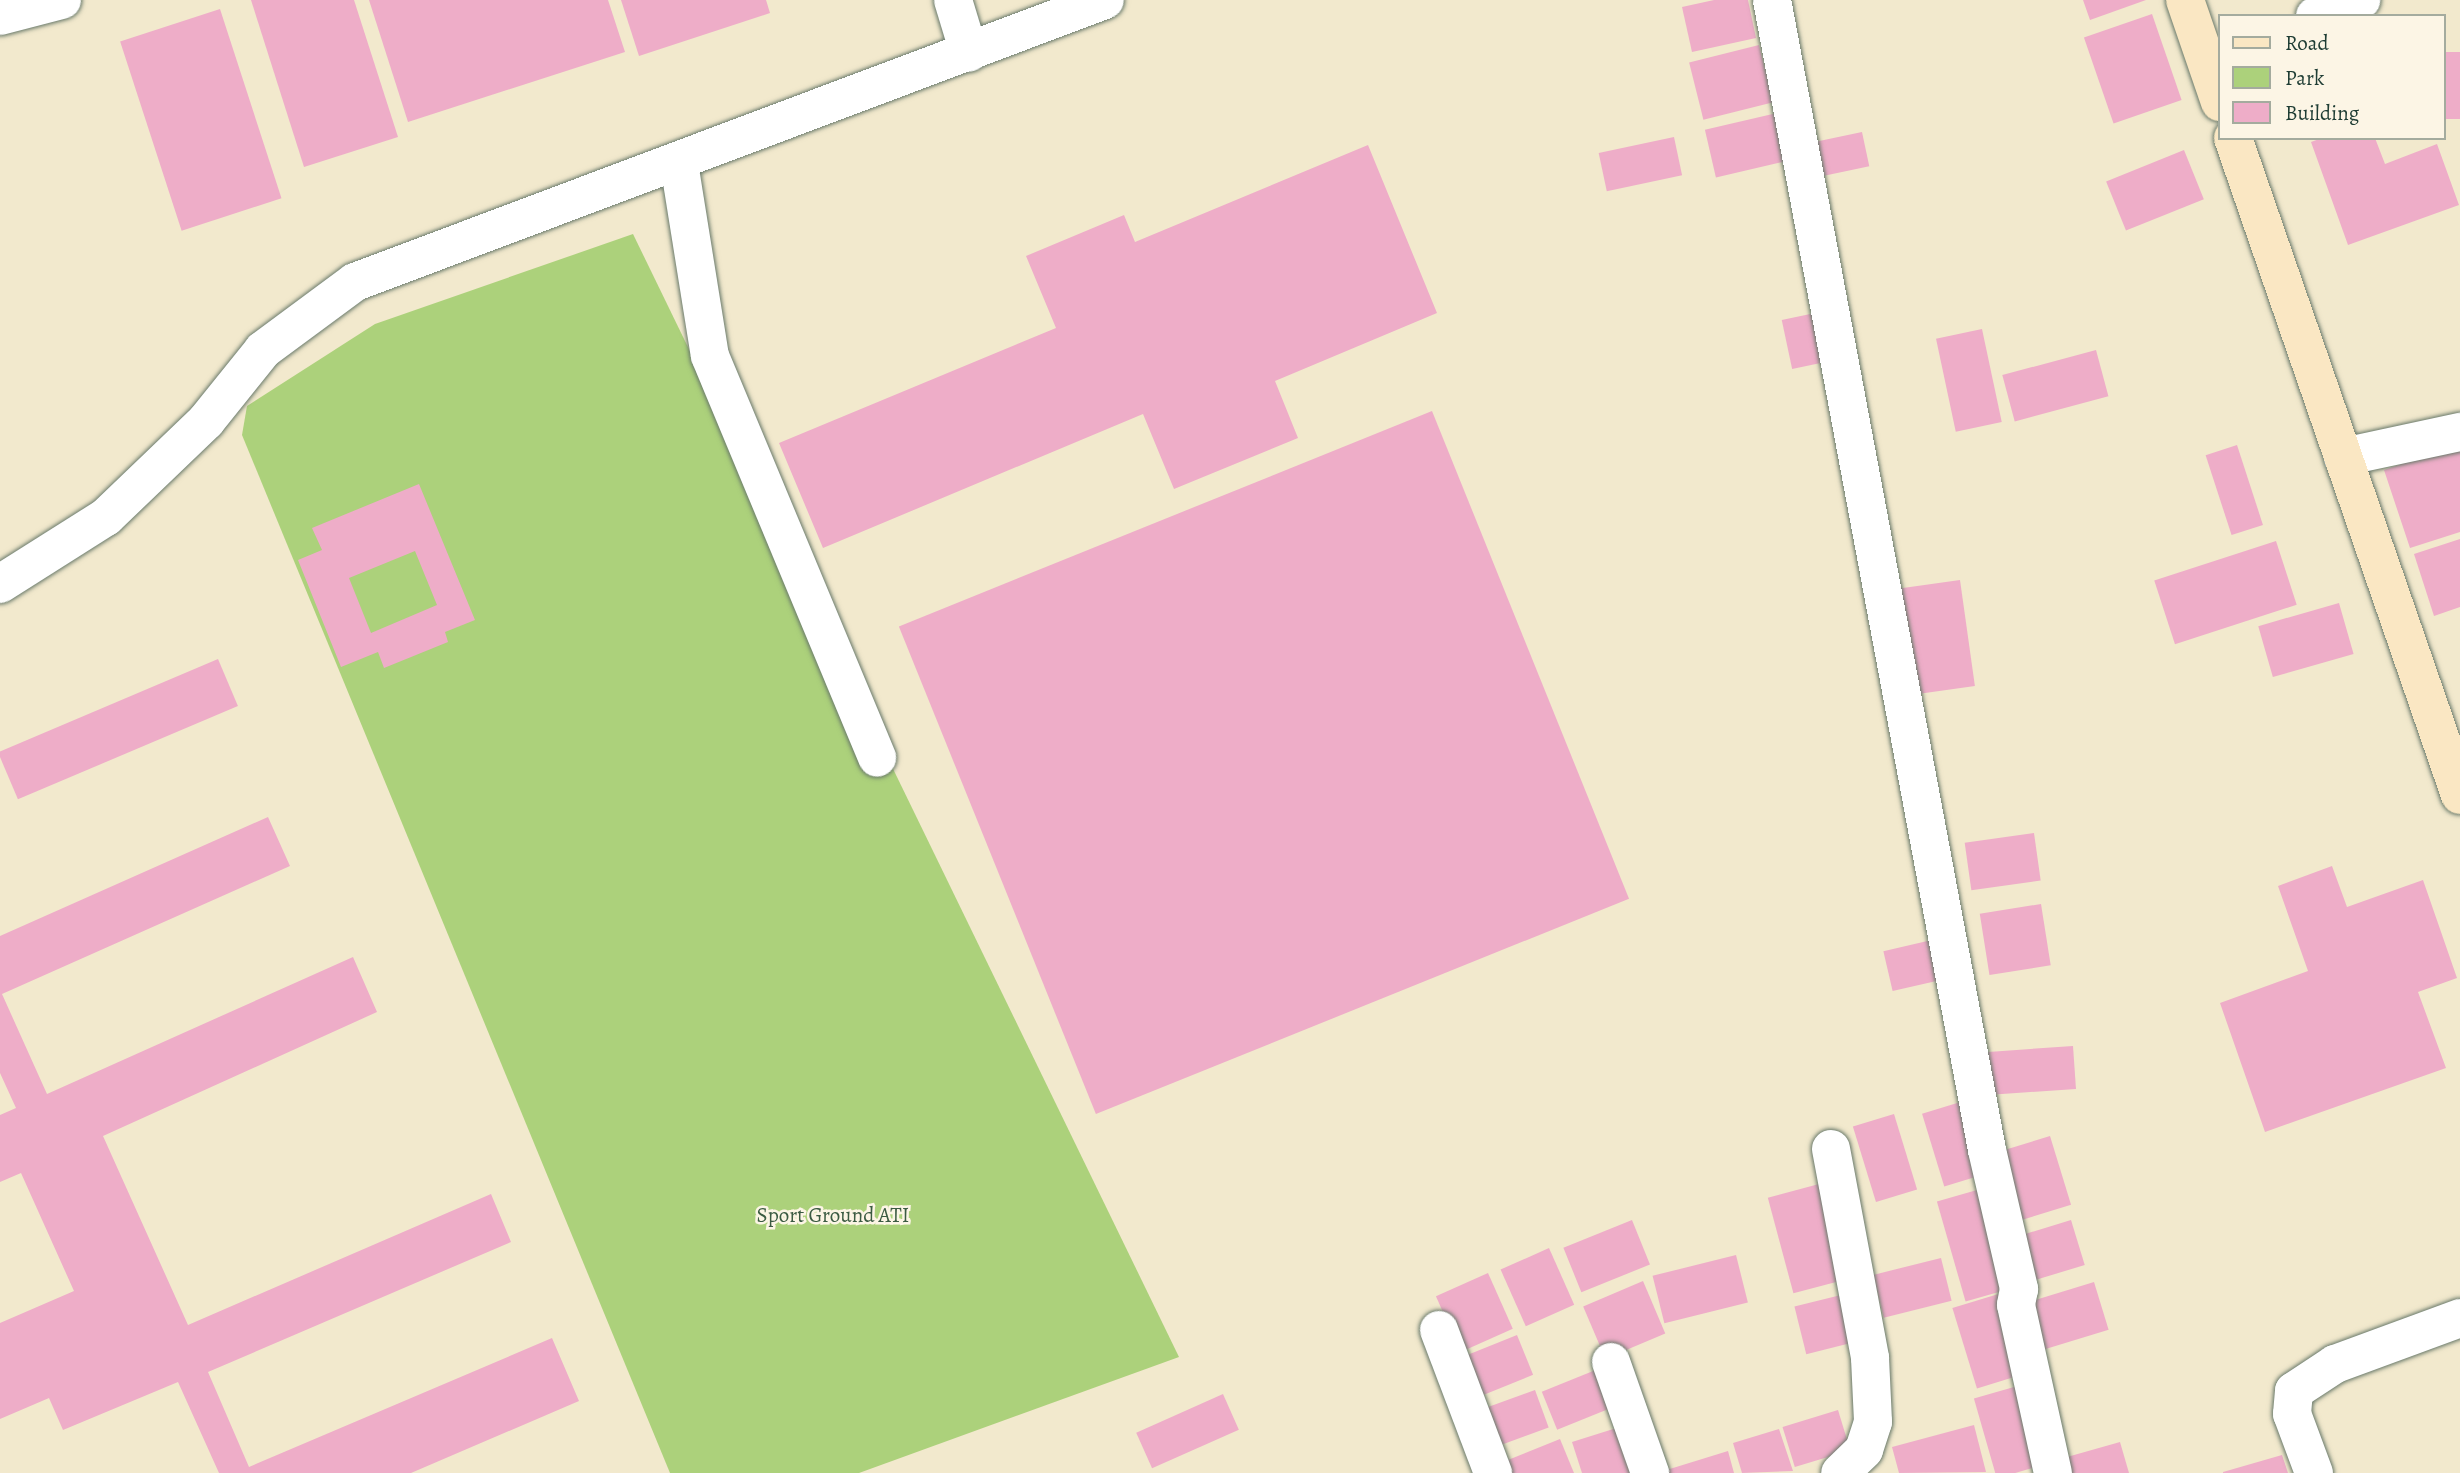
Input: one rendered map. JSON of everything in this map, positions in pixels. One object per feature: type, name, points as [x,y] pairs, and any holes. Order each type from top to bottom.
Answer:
[{"type":"street","points":[[0,16],[62,0]]},
{"type":"street","points":[[953,0],[969,53]]},
{"type":"street","points":[[0,584],[106,517],[206,421],[263,350],[355,282],[679,163],[1105,0]]},
{"type":"street","points":[[1772,0],[1984,1137],[2019,1289],[2016,1305],[2053,1473]]},
{"type":"street","points":[[2185,0],[2212,51],[2218,89]]},
{"type":"street","points":[[2321,14],[2361,0]]},
{"type":"street","points":[[2234,140],[2460,795]]},
{"type":"street","points":[[679,163],[709,356],[877,758]]},
{"type":"street","points":[[2343,457],[2460,432]]},
{"type":"street","points":[[1831,1149],[1870,1358],[1873,1422],[1883,1473]]},
{"type":"street","points":[[2314,1473],[2292,1414],[2294,1391],[2335,1364],[2460,1318]]},
{"type":"street","points":[[1438,1330],[1493,1473]]},
{"type":"street","points":[[1611,1362],[1650,1473]]},
{"type":"street","points":[[1840,1473],[1864,1450],[1873,1422]]},
{"type":"green space","name":"Sport Ground ATI","points":[[633,234],[1179,1357],[859,1473],[670,1473],[242,435],[247,406],[375,324]]},
{"type":"building","points":[[251,0],[354,0],[398,137],[304,167]]},
{"type":"building","points":[[369,0],[608,0],[625,52],[408,122]]},
{"type":"building","points":[[621,0],[766,0],[770,13],[639,56]]},
{"type":"building","points":[[1714,0],[1748,0],[1756,38],[1692,52],[1682,7]]},
{"type":"building","points":[[2083,0],[2146,0],[2090,20]]},
{"type":"building","points":[[220,9],[281,198],[182,231],[120,41]]},
{"type":"building","points":[[2152,14],[2182,100],[2114,123],[2084,37]]},
{"type":"building","points":[[1759,45],[1773,102],[1703,120],[1689,62]]},
{"type":"building","points":[[2446,52],[2460,52],[2460,119],[2446,119]]},
{"type":"building","points":[[1777,113],[1788,161],[1716,177],[1705,130]]},
{"type":"building","points":[[1862,132],[1869,166],[1814,178],[1806,144]]},
{"type":"building","points":[[1674,137],[1682,175],[1607,191],[1599,153]]},
{"type":"building","points":[[2376,140],[2385,164],[2437,144],[2459,205],[2348,245],[2311,142]]},
{"type":"building","points":[[1368,145],[1437,313],[1275,381],[1298,438],[1174,489],[1143,414],[823,548],[779,443],[1056,328],[1026,256],[1124,215],[1135,242]]},
{"type":"building","points":[[2184,150],[2204,199],[2126,231],[2106,181]]},
{"type":"building","points":[[1815,313],[1825,362],[1792,369],[1782,320]]},
{"type":"building","points":[[1982,329],[2002,422],[1956,432],[1936,339]]},
{"type":"building","points":[[2096,350],[2108,396],[2015,421],[2002,375]]},
{"type":"building","points":[[1432,411],[1629,899],[1096,1114],[899,626]]},
{"type":"building","points":[[2460,444],[2460,532],[2410,548],[2384,470]]},
{"type":"building","points":[[2237,445],[2263,525],[2232,535],[2206,455]]},
{"type":"building","points":[[419,484],[475,620],[445,632],[448,642],[384,668],[378,652],[341,667],[298,560],[322,550],[312,528]],"holes":[[[415,551],[437,605],[371,633],[349,578]]]},
{"type":"building","points":[[2460,539],[2460,607],[2434,616],[2414,554]]},
{"type":"building","points":[[2276,541],[2297,605],[2175,644],[2154,581]]},
{"type":"building","points":[[1960,580],[1975,686],[1913,695],[1898,589]]},
{"type":"building","points":[[2339,603],[2354,654],[2273,677],[2258,626]]},
{"type":"building","points":[[218,659],[238,706],[18,799],[0,752]]},
{"type":"building","points":[[268,817],[290,866],[2,994],[47,1094],[353,957],[377,1012],[103,1136],[188,1325],[491,1194],[511,1242],[208,1372],[249,1467],[552,1338],[579,1401],[411,1473],[219,1473],[178,1382],[63,1430],[49,1398],[0,1419],[0,1323],[74,1291],[21,1173],[0,1182],[0,1115],[16,1108],[0,1073],[0,936]]},
{"type":"building","points":[[2034,833],[2041,881],[1971,890],[1965,843]]},
{"type":"building","points":[[2332,866],[2347,907],[2423,880],[2457,978],[2418,992],[2446,1068],[2265,1132],[2220,1003],[2308,971],[2278,886]]},
{"type":"building","points":[[2041,904],[2051,965],[1989,975],[1980,914]]},
{"type":"building","points":[[1936,939],[1945,979],[1893,991],[1883,951]]},
{"type":"building","points":[[2073,1046],[2076,1089],[1984,1095],[1981,1052]]},
{"type":"building","points":[[1967,1100],[1989,1173],[1944,1186],[1922,1114]]},
{"type":"building","points":[[1894,1114],[1917,1190],[1876,1202],[1853,1127]]},
{"type":"building","points":[[2050,1136],[2071,1205],[2017,1222],[1995,1153]]},
{"type":"building","points":[[1819,1184],[1845,1280],[1793,1293],[1768,1198]]},
{"type":"building","points":[[1984,1188],[2013,1288],[1966,1301],[1937,1202]]},
{"type":"building","points":[[1632,1220],[1650,1265],[1581,1292],[1563,1248]]},
{"type":"building","points":[[2071,1220],[2085,1265],[2026,1283],[2013,1238]]},
{"type":"building","points":[[1549,1248],[1574,1305],[1526,1326],[1501,1270]]},
{"type":"building","points":[[1736,1255],[1748,1303],[1664,1323],[1653,1276]]},
{"type":"building","points":[[1941,1258],[1952,1301],[1884,1318],[1873,1275]]},
{"type":"building","points":[[1488,1273],[1513,1329],[1461,1352],[1436,1296]]},
{"type":"building","points":[[1643,1281],[1665,1333],[1605,1359],[1583,1306]]},
{"type":"building","points":[[2094,1282],[2109,1330],[2035,1352],[2020,1305]]},
{"type":"building","points":[[2005,1292],[2030,1372],[1977,1388],[1952,1308]]},
{"type":"building","points":[[1841,1295],[1853,1343],[1806,1354],[1794,1307]]},
{"type":"building","points":[[1517,1335],[1533,1375],[1477,1398],[1460,1358]]},
{"type":"building","points":[[1603,1367],[1618,1405],[1557,1430],[1542,1392]]},
{"type":"building","points":[[2021,1385],[2044,1465],[2015,1473],[1995,1473],[1974,1399]]},
{"type":"building","points":[[1535,1390],[1549,1428],[1494,1447],[1480,1410]]},
{"type":"building","points":[[1223,1394],[1239,1430],[1152,1468],[1136,1433]]},
{"type":"building","points":[[1838,1410],[1850,1450],[1795,1467],[1783,1427]]},
{"type":"building","points":[[1626,1425],[1632,1473],[1582,1473],[1572,1442]]},
{"type":"building","points":[[1974,1425],[1986,1472],[1899,1473],[1892,1447]]},
{"type":"building","points":[[1779,1429],[1793,1471],[1742,1473],[1733,1443]]},
{"type":"building","points":[[1560,1439],[1574,1473],[1501,1473],[1498,1464]]},
{"type":"building","points":[[2120,1442],[2129,1473],[2064,1473],[2060,1459]]},
{"type":"building","points":[[1728,1451],[1734,1473],[1660,1473],[1660,1472]]},
{"type":"building","points":[[2282,1455],[2288,1473],[2223,1473],[2223,1472]]}]
